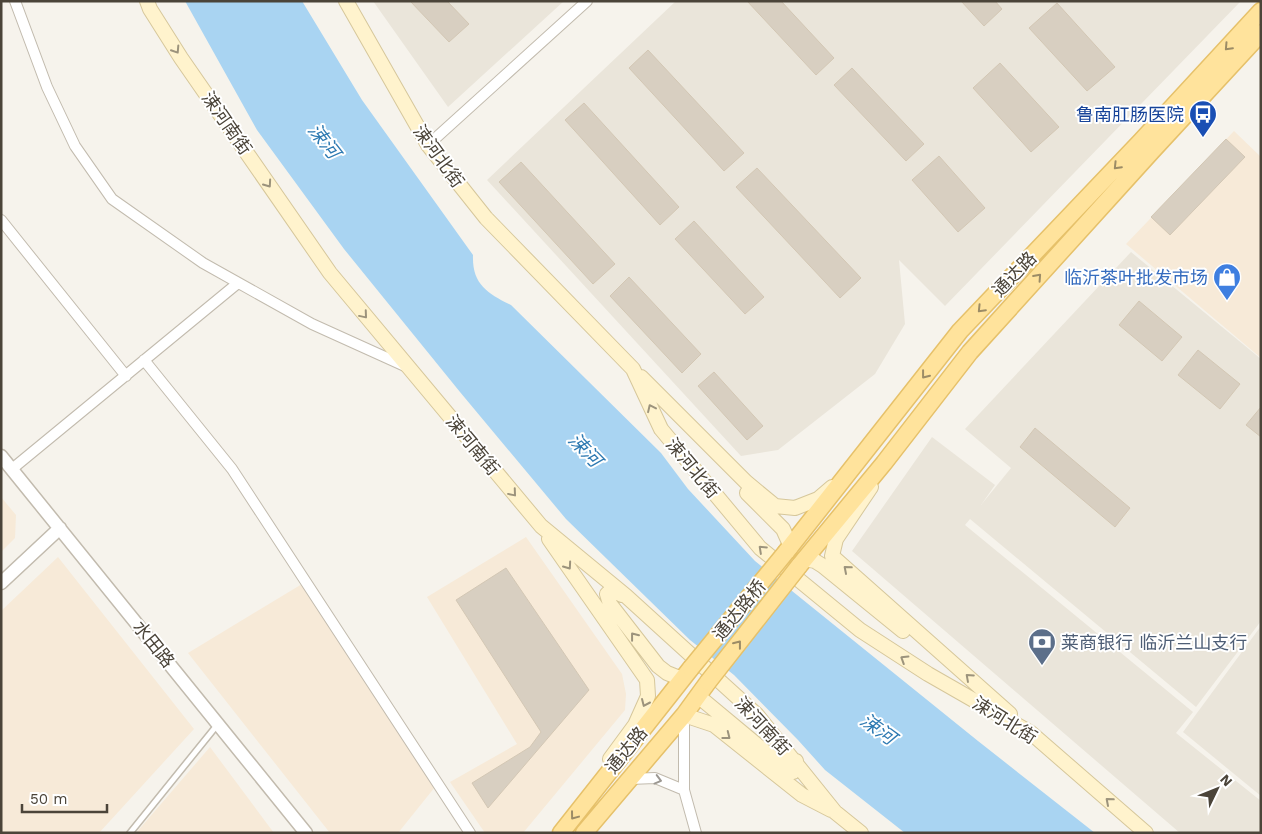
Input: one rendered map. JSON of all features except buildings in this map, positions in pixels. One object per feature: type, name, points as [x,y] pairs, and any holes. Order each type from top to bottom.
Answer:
[{"type":"main road","name":"涑河北街","points":[[346,1],[428,146],[486,218],[633,369],[661,429],[760,548],[860,630],[928,674],[1031,733],[1146,833]]},
{"type":"main road","name":"涑河南街","points":[[146,4],[181,58],[330,273],[540,526],[626,596],[757,715],[796,761],[835,812],[861,833]]},
{"type":"main road","name":"通达路","points":[[789,549],[960,331],[1261,11]]},
{"type":"main road","name":"通达路","points":[[801,562],[884,462],[970,352],[1261,33]]},
{"type":"main road","points":[[633,369],[746,482],[775,506],[795,508],[818,498],[846,475]]},
{"type":"main road","points":[[669,440],[669,433],[672,428],[676,426],[682,427],[783,530],[789,549]]},
{"type":"main road","points":[[884,462],[866,496],[836,539],[832,556],[1031,733]]},
{"type":"main road","points":[[540,526],[647,680],[648,696],[635,725],[603,768],[594,789]]},
{"type":"main road","name":"通达路桥","points":[[687,673],[789,549]]},
{"type":"main road","points":[[801,562],[815,562],[823,566],[878,610],[941,664],[944,669],[939,674],[928,674]]},
{"type":"main road","name":"通达路桥","points":[[708,682],[801,562]]},
{"type":"main road","points":[[626,596],[612,590],[607,594],[610,604],[658,666],[667,673],[687,673]]},
{"type":"main road","name":"通达路","points":[[561,833],[687,673]]},
{"type":"main road","name":"通达路","points":[[584,833],[684,715],[708,682]]},
{"type":"main road","points":[[698,696],[780,764],[793,772],[796,761]]},
{"type":"main road","points":[[684,715],[714,725],[802,795],[835,812]]},
{"type":"street","points":[[15,1],[47,87],[75,146],[112,199],[203,263],[238,283],[312,324],[408,368]]},
{"type":"street","points":[[428,146],[587,1]]},
{"type":"street","points":[[1,220],[126,376]]},
{"type":"street","points":[[12,470],[238,283]]},
{"type":"street","points":[[144,360],[232,469],[470,833]]},
{"type":"street","name":"水田路","points":[[1,456],[306,833]]},
{"type":"street","points":[[1,583],[60,528]]},
{"type":"street","points":[[684,715],[684,790],[696,833]]},
{"type":"street","points":[[630,779],[655,778],[684,790]]},
{"type":"lane","points":[[130,833],[218,724]]},
{"type":"shaded area","points":[[373,1],[564,1],[448,107]]},
{"type":"shaded area","points":[[676,1],[1241,1],[945,306],[899,260],[905,324],[875,374],[778,450],[741,456],[487,180]]},
{"type":"shaded area","name":"临沂茶叶批发市场","points":[[1234,131],[1261,157],[1261,358],[1126,244]]},
{"type":"shaded area","points":[[1131,252],[1261,359],[1261,621],[1196,707],[970,519],[965,525],[1193,712],[1176,733],[1261,801],[1261,833],[1180,833],[852,551],[932,437],[995,485],[981,505],[1011,468],[965,429]]},
{"type":"shaded area","points":[[1,497],[16,515],[15,538],[1,552]]},
{"type":"shaded area","points":[[526,537],[622,674],[626,694],[625,710],[523,833],[485,833],[450,782],[517,744],[427,597]]},
{"type":"shaded area","points":[[58,557],[194,729],[99,833],[1,833],[1,611]]},
{"type":"shaded area","points":[[302,584],[435,787],[398,833],[330,833],[188,653]]},
{"type":"shaded area","points":[[1261,626],[1261,796],[1183,732]]},
{"type":"shaded area","points":[[210,747],[274,833],[136,833]]},
{"type":"water","name":"涑河","points":[[185,1],[302,1],[362,100],[473,255],[475,273],[488,292],[511,305],[661,453],[688,489],[755,561],[1095,833],[905,833],[825,770],[734,675],[690,640],[566,519],[460,392],[344,249],[257,130]]},
{"type":"place","name":"鲁南肛肠医院","points":[[1203,138]]},
{"type":"place","name":"临沂茶叶批发市场","points":[[1227,301]]},
{"type":"place","name":"莱商银行 临沂兰山支行","points":[[1042,666]]}]
